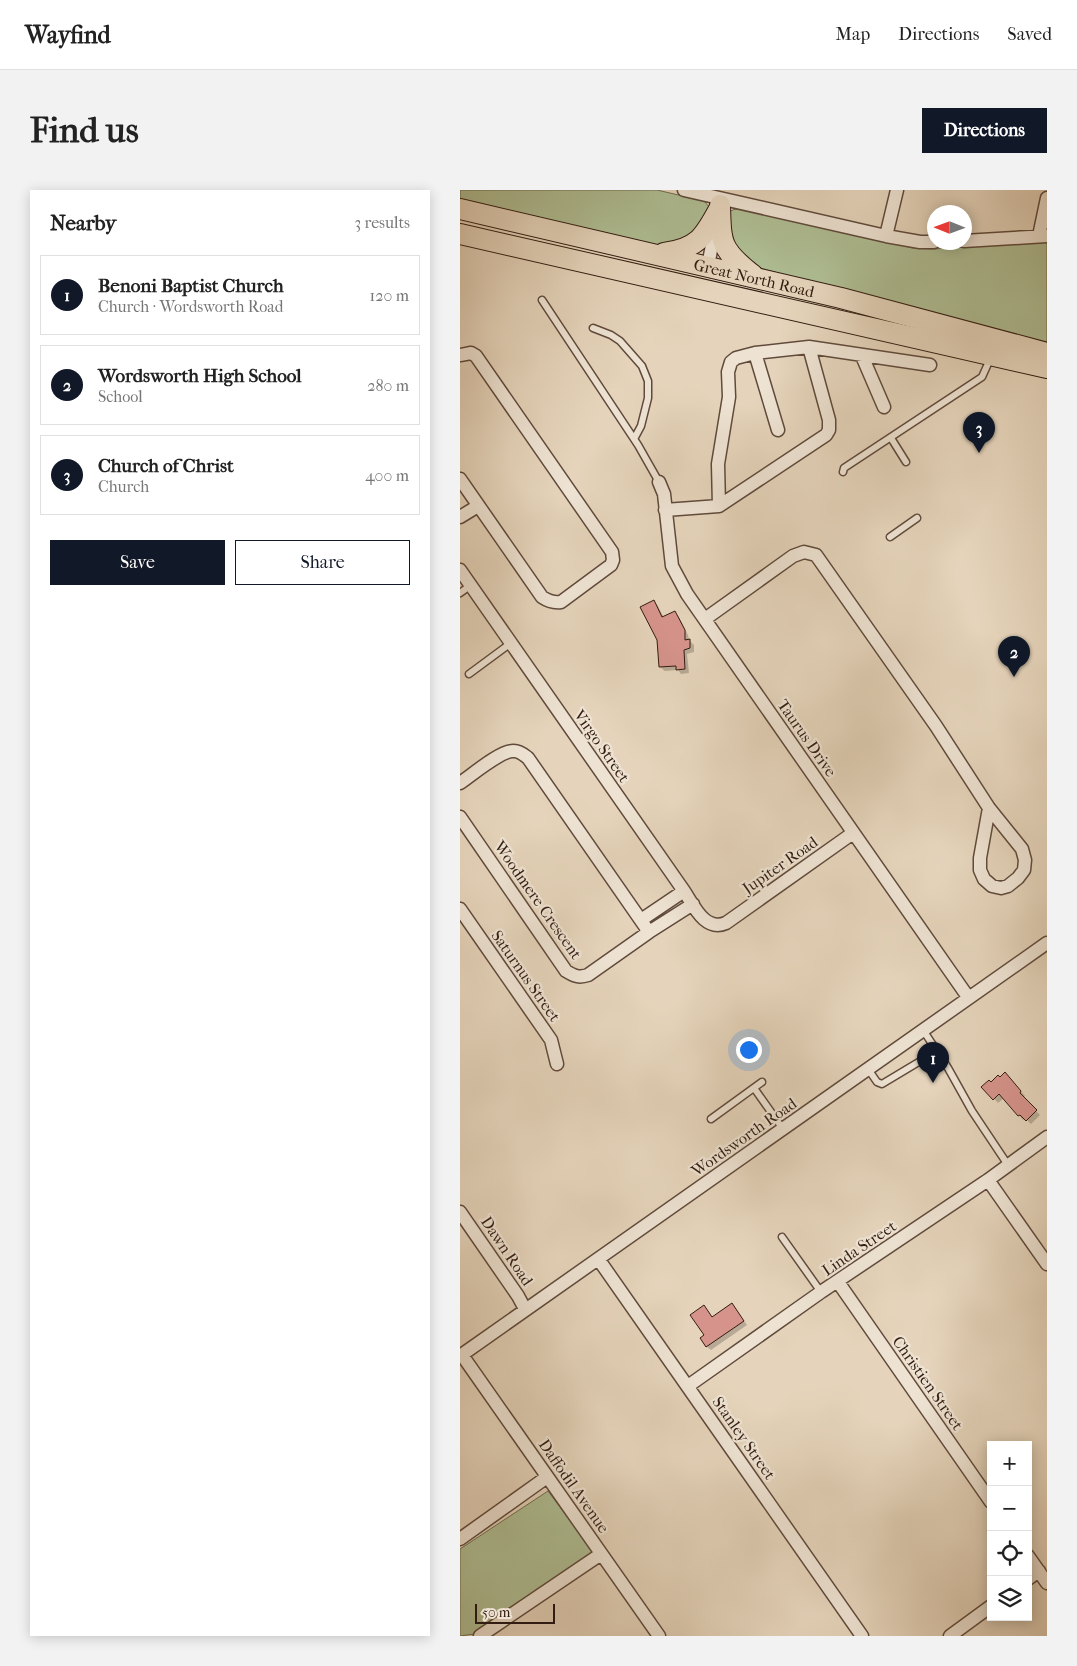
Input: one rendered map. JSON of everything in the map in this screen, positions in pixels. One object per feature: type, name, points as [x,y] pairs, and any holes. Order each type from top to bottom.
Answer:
[{"type":"main road","points":[[654,254],[674,252],[694,244],[707,231],[721,200]]},
{"type":"main road","points":[[721,200],[720,233],[724,246],[738,263],[757,278]]},
{"type":"main road","name":"Great North Road","points":[[460,209],[841,298],[995,348],[1047,368]]},
{"type":"main road","points":[[482,239],[488,215]]},
{"type":"main road","name":"Great North Road","points":[[460,234],[834,319],[995,348],[1047,353]]},
{"type":"main road","points":[[662,280],[688,278],[708,266],[709,273],[717,280],[760,296],[780,306]]},
{"type":"main road","points":[[834,319],[841,298]]},
{"type":"street","points":[[684,190],[721,200],[886,236],[927,242]]},
{"type":"street","points":[[886,236],[897,190]]},
{"type":"street","points":[[972,240],[1043,236],[1047,198]]},
{"type":"street","points":[[708,266],[721,200]]},
{"type":"street","points":[[665,510],[719,506],[828,433],[829,420],[809,347]]},
{"type":"street","points":[[719,506],[718,464],[729,397],[728,366],[736,358],[755,353],[809,347],[930,365]]},
{"type":"street","points":[[460,355],[471,353],[476,356],[612,552],[613,562],[610,568],[561,602],[550,602],[542,596],[460,479]]},
{"type":"street","points":[[755,353],[778,430]]},
{"type":"street","points":[[862,356],[884,407]]},
{"type":"street","name":"Taurus Drive","points":[[658,482],[664,494],[672,566],[687,594],[968,997]]},
{"type":"street","points":[[460,517],[478,506]]},
{"type":"street","points":[[705,619],[793,556],[804,552],[816,556],[930,718],[989,808],[1022,849],[1025,860],[1024,870],[1008,886],[1001,888],[992,886],[984,879],[980,870],[980,858],[989,808]]},
{"type":"street","name":"Virgo Street","points":[[460,570],[703,918],[709,923],[721,925],[726,923]]},
{"type":"street","points":[[460,783],[505,752],[514,751],[522,753],[528,758],[649,932]]},
{"type":"street","name":"Woodmere Crescent","points":[[460,817],[566,971],[571,974],[580,977],[588,975],[693,904]]},
{"type":"street","name":"Jupiter Road","points":[[726,923],[853,833]]},
{"type":"street","points":[[641,920],[684,892]]},
{"type":"street","name":"Saturnus Street","points":[[460,909],[551,1040],[557,1064]]},
{"type":"street","name":"Wordsworth Road","points":[[461,1356],[1047,943]]},
{"type":"street","name":"Linda Street","points":[[688,1386],[821,1292],[988,1180],[1047,1137]]},
{"type":"street","points":[[988,1180],[1047,1264]]},
{"type":"street","name":"Dawn Road","points":[[460,1212],[518,1296],[525,1310]]},
{"type":"street","name":"Stanley Street","points":[[599,1260],[862,1636]]},
{"type":"street","name":"Christien Street","points":[[838,1282],[987,1496]]},
{"type":"street","name":"Daffodil Avenue","points":[[461,1356],[659,1636]]},
{"type":"street","points":[[460,1539],[547,1477]]},
{"type":"street","points":[[480,1636],[601,1554]]},
{"type":"street","points":[[1032,1561],[1047,1583]]},
{"type":"street","points":[[1032,1576],[1039,1571]]},
{"type":"street","points":[[950,1636],[987,1609]]},
{"type":"lane","points":[[542,300],[634,439],[658,482]]},
{"type":"lane","points":[[593,328],[611,335],[620,341],[642,366],[648,381],[648,398],[641,426],[634,439]]},
{"type":"lane","points":[[843,472],[844,468],[982,377],[995,348]]},
{"type":"lane","points":[[891,438],[906,462]]},
{"type":"lane","points":[[890,537],[917,518]]},
{"type":"lane","points":[[460,593],[471,585]]},
{"type":"lane","points":[[470,674],[511,643]]},
{"type":"lane","points":[[922,1030],[1008,1165]]},
{"type":"lane","points":[[868,1069],[877,1082],[882,1084],[937,1051]]},
{"type":"lane","points":[[711,1118],[762,1082]]},
{"type":"lane","points":[[754,1088],[783,1129]]},
{"type":"lane","points":[[782,1237],[821,1292]]},
{"type":"green space","points":[[460,190],[657,190],[704,201],[711,209],[710,223],[673,251],[460,200]]},
{"type":"green space","points":[[745,209],[927,250],[972,250],[972,247],[1047,242],[1047,348],[746,264],[739,259],[726,215],[730,211]]},
{"type":"green space","points":[[548,1491],[595,1554],[482,1633],[460,1636],[460,1549]]},
{"type":"building","points":[[654,600],[662,617],[675,611],[685,630],[685,640],[690,639],[690,648],[684,650],[685,669],[676,670],[676,666],[659,667],[657,640],[640,607]]},
{"type":"building","points":[[1005,1072],[1021,1091],[1020,1093],[1037,1110],[1026,1121],[1020,1115],[1018,1116],[999,1094],[993,1100],[981,1087],[989,1080],[991,1082],[998,1075],[1000,1077]]},
{"type":"building","points":[[732,1303],[744,1321],[706,1347],[700,1338],[704,1335],[690,1315],[704,1305],[712,1317]]},
{"type":"place","name":"Church of Christ","points":[[979,453]]},
{"type":"place","name":"Wordsworth High School","points":[[1014,677]]},
{"type":"place","name":"Benoni Baptist Church","points":[[933,1083]]}]
